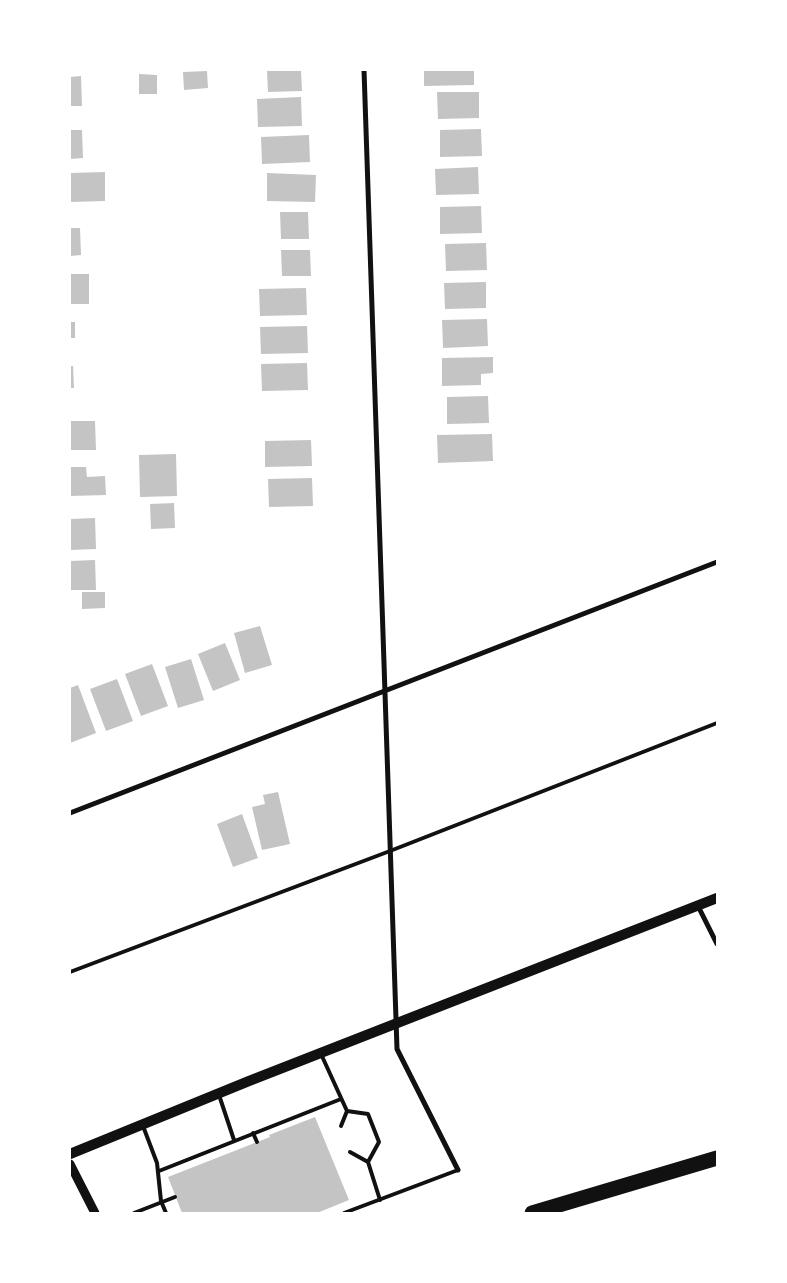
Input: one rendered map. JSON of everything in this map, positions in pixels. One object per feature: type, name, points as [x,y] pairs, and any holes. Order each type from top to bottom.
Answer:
[{"type":"highway","points":[[532,1213],[717,1158]]},
{"type":"main road","points":[[70,1154],[218,1093],[717,898]]},
{"type":"street","points":[[364,70],[397,1049],[458,1170]]},
{"type":"street","points":[[70,813],[717,562]]},
{"type":"street","points":[[698,906],[717,944]]},
{"type":"street","points":[[70,1164],[95,1213]]},
{"type":"lane","points":[[70,972],[390,851],[717,722]]},
{"type":"lane","points":[[320,1053],[347,1111],[341,1126]]},
{"type":"lane","points":[[218,1093],[234,1140]]},
{"type":"lane","points":[[159,1170],[341,1098]]},
{"type":"lane","points":[[347,1111],[368,1114],[379,1142],[368,1162]]},
{"type":"lane","points":[[142,1124],[159,1170],[161,1201],[166,1213]]},
{"type":"lane","points":[[253,1133],[257,1142]]},
{"type":"lane","points":[[350,1152],[368,1162],[380,1200]]},
{"type":"lane","points":[[344,1213],[458,1170]]},
{"type":"lane","points":[[134,1213],[175,1197]]},
{"type":"building","points":[[267,70],[301,70],[302,91],[268,92]]},
{"type":"building","points":[[424,70],[474,70],[474,85],[424,86]]},
{"type":"building","points":[[207,71],[208,88],[184,90],[183,72]]},
{"type":"building","points":[[139,74],[157,75],[157,94],[139,94]]},
{"type":"building","points":[[81,76],[82,106],[70,106],[70,77]]},
{"type":"building","points":[[437,92],[479,92],[479,118],[438,119]]},
{"type":"building","points":[[301,97],[302,126],[258,127],[257,99]]},
{"type":"building","points":[[481,129],[482,156],[440,157],[440,130]]},
{"type":"building","points":[[70,130],[82,130],[83,158],[70,159]]},
{"type":"building","points":[[309,135],[310,162],[262,164],[261,137]]},
{"type":"building","points":[[478,167],[479,194],[436,195],[435,169]]},
{"type":"building","points":[[105,172],[105,201],[70,202],[70,173]]},
{"type":"building","points":[[267,173],[316,175],[315,202],[267,201]]},
{"type":"building","points":[[481,206],[482,233],[440,234],[440,207]]},
{"type":"building","points":[[280,212],[308,212],[309,239],[281,239]]},
{"type":"building","points":[[70,228],[80,228],[81,255],[70,256]]},
{"type":"building","points":[[486,243],[487,270],[446,271],[445,244]]},
{"type":"building","points":[[281,250],[310,250],[311,276],[282,276]]},
{"type":"building","points":[[70,274],[89,274],[89,304],[70,304]]},
{"type":"building","points":[[486,282],[486,308],[445,309],[444,283]]},
{"type":"building","points":[[306,288],[307,315],[260,316],[259,289]]},
{"type":"building","points":[[487,319],[488,346],[443,348],[442,320]]},
{"type":"building","points":[[70,322],[75,322],[75,338],[70,338]]},
{"type":"building","points":[[307,326],[308,353],[261,354],[260,327]]},
{"type":"building","points":[[493,357],[493,373],[481,374],[481,385],[442,386],[442,358]]},
{"type":"building","points":[[307,363],[308,390],[262,391],[261,364]]},
{"type":"building","points":[[70,366],[73,366],[74,388],[70,388]]},
{"type":"building","points":[[488,396],[489,423],[447,424],[447,397]]},
{"type":"building","points":[[70,421],[95,421],[96,450],[70,450]]},
{"type":"building","points":[[492,434],[493,461],[438,463],[437,435]]},
{"type":"building","points":[[311,440],[312,466],[265,467],[265,441]]},
{"type":"building","points":[[176,454],[177,496],[140,497],[139,455]]},
{"type":"building","points":[[70,467],[86,467],[87,477],[105,476],[106,495],[70,496]]},
{"type":"building","points":[[312,478],[313,506],[269,507],[268,479]]},
{"type":"building","points":[[174,503],[175,528],[151,529],[150,504]]},
{"type":"building","points":[[95,518],[96,549],[70,550],[70,519]]},
{"type":"building","points":[[95,560],[96,590],[70,590],[70,561]]},
{"type":"building","points":[[82,592],[105,592],[105,608],[82,609]]},
{"type":"building","points":[[260,626],[272,665],[245,673],[234,633]]},
{"type":"building","points":[[225,643],[240,680],[213,691],[198,654]]},
{"type":"building","points":[[191,659],[204,700],[178,708],[165,667]]},
{"type":"building","points":[[152,664],[168,706],[141,716],[125,674]]},
{"type":"building","points":[[117,679],[133,721],[106,731],[90,689]]},
{"type":"building","points":[[78,685],[96,733],[70,743],[70,688]]},
{"type":"building","points":[[278,792],[290,844],[262,850],[252,807],[265,804],[263,795]]},
{"type":"building","points":[[242,814],[258,858],[233,867],[217,824]]},
{"type":"building","points":[[315,1117],[349,1200],[317,1213],[182,1213],[168,1177],[270,1137],[269,1135]]}]
